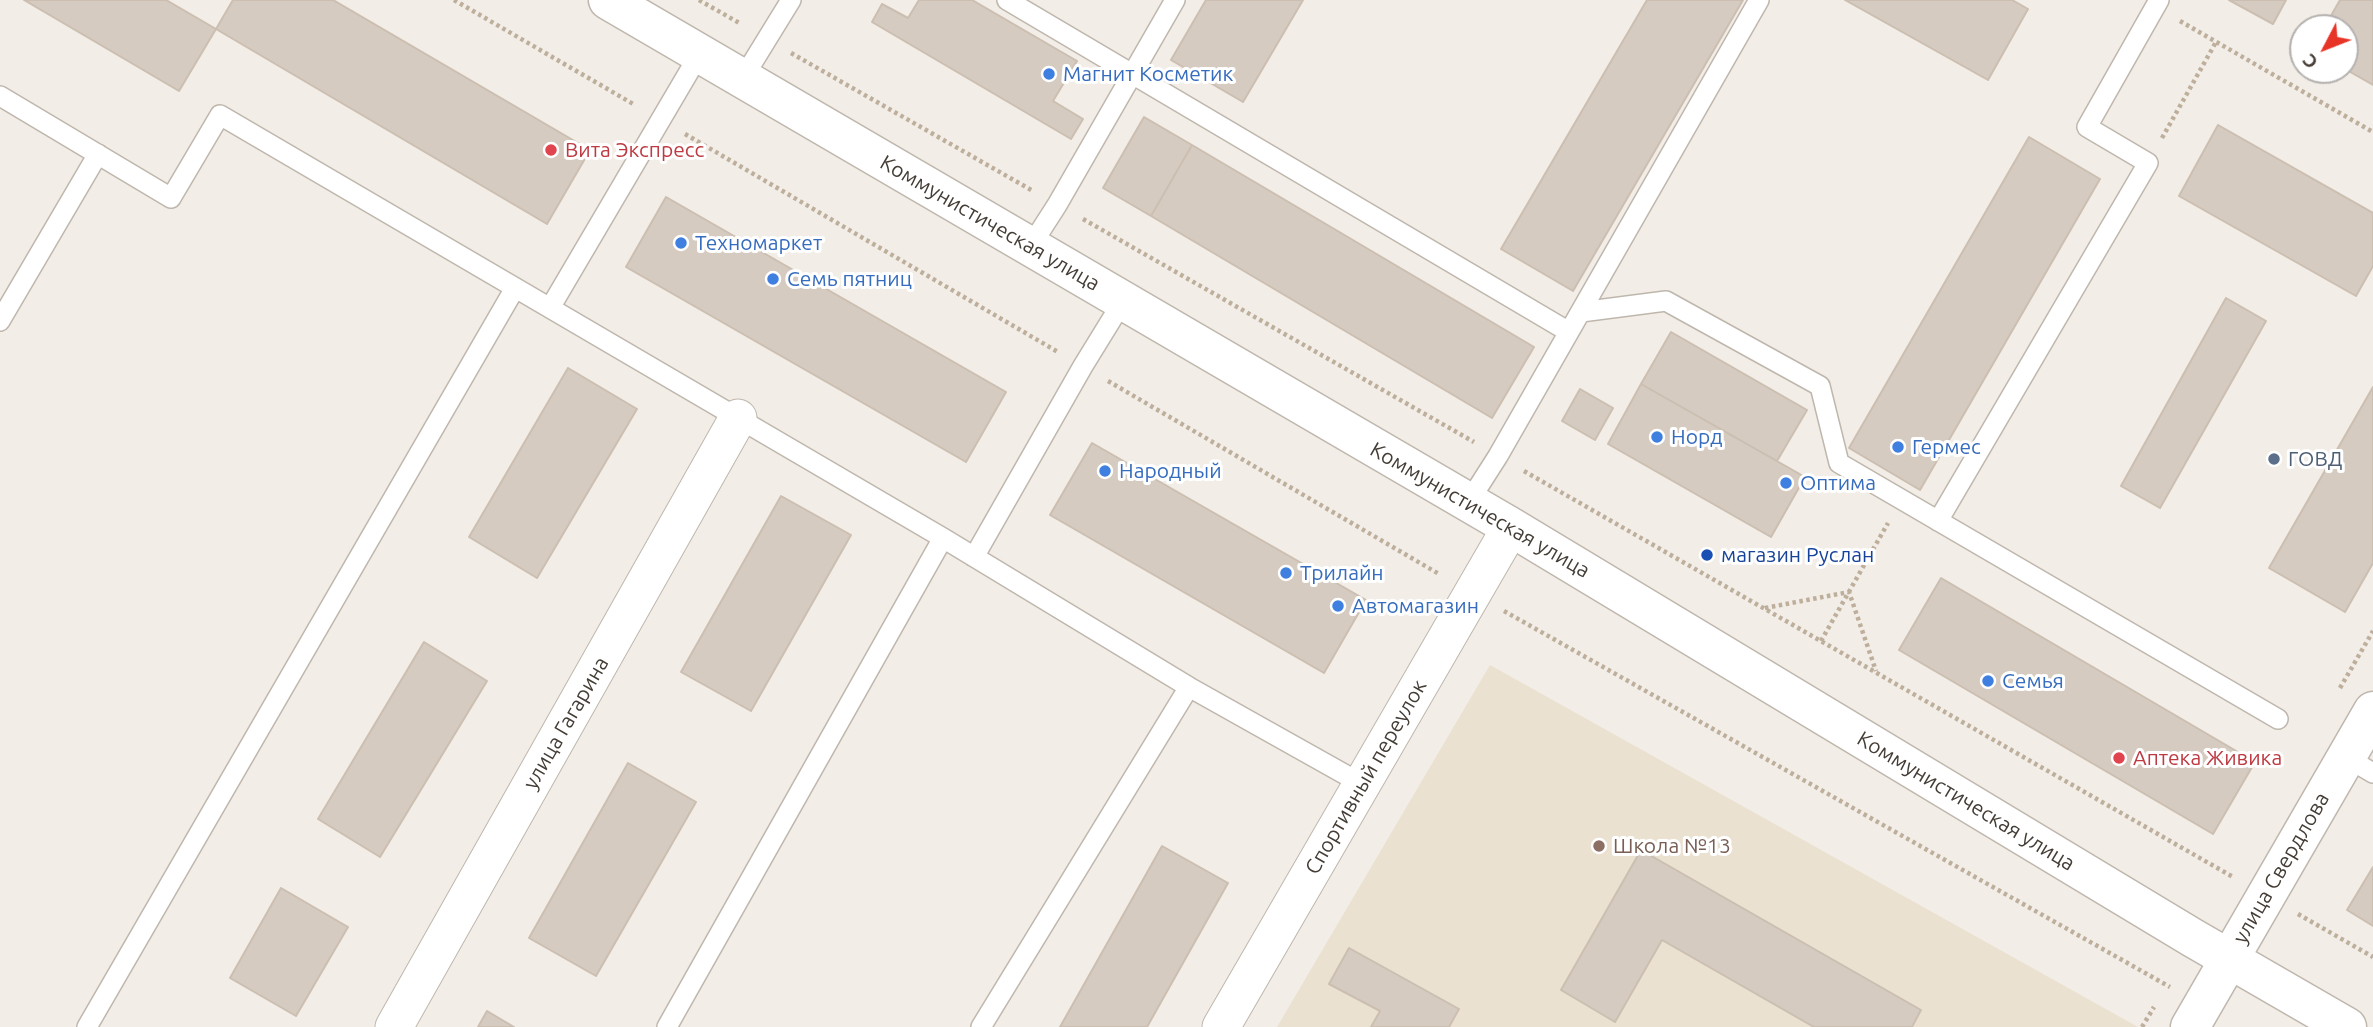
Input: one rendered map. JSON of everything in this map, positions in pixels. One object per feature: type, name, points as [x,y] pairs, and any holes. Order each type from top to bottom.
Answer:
[{"type":"street","name":"Коммунистическая улица","points":[[608,0],[1511,527],[2228,959],[2347,1027]]},
{"type":"street","name":"улица Гагарина","points":[[394,1027],[738,418]]},
{"type":"street","name":"Спортивный переулок","points":[[1221,1027],[1511,527]]},
{"type":"street","name":"улица Свердлова","points":[[2196,1016],[2266,895],[2359,765],[2373,711]]},
{"type":"lane","points":[[743,78],[791,0]]},
{"type":"lane","points":[[1007,0],[1569,332]]},
{"type":"lane","points":[[1030,247],[1175,0]]},
{"type":"lane","points":[[1468,503],[1759,0]]},
{"type":"lane","points":[[1938,521],[2148,163],[2087,127],[2157,4]]},
{"type":"lane","points":[[550,308],[700,53]]},
{"type":"lane","points":[[0,96],[172,198],[220,115],[943,538],[1189,687],[1362,785]]},
{"type":"lane","points":[[0,321],[98,154]]},
{"type":"lane","points":[[88,1027],[515,288]]},
{"type":"lane","points":[[974,557],[1123,301]]},
{"type":"lane","points":[[1580,312],[1666,301],[1820,386],[1839,463],[2278,719]]},
{"type":"lane","points":[[667,1027],[943,538]]},
{"type":"lane","points":[[981,1027],[1189,687]]},
{"type":"path","points":[[454,0],[2196,1016]]},
{"type":"path","points":[[699,0],[2373,957]]},
{"type":"path","points":[[2157,4],[2216,42],[2373,132]]},
{"type":"path","points":[[2148,163],[2216,42]]},
{"type":"path","points":[[1821,641],[1902,500]]},
{"type":"path","points":[[1764,608],[1849,592]]},
{"type":"path","points":[[1849,592],[1877,672]]},
{"type":"shaded area","name":"Школа №13","points":[[1490,665],[2138,1027],[1277,1027]]},
{"type":"building","points":[[24,0],[166,0],[216,29],[179,91]]},
{"type":"building","points":[[233,0],[333,0],[590,150],[547,224],[216,29]]},
{"type":"building","points":[[919,0],[972,0],[1077,61],[1053,101],[1083,119],[1071,139],[872,22],[882,4],[908,18]]},
{"type":"building","points":[[1206,0],[1303,0],[1243,102],[1171,60]]},
{"type":"building","points":[[1647,0],[1743,0],[1573,291],[1501,249]]},
{"type":"building","points":[[1845,0],[2012,0],[2028,9],[1988,80]]},
{"type":"building","points":[[2229,0],[2286,0],[2273,24]]},
{"type":"building","points":[[2340,0],[2373,0],[2373,85],[2359,77],[2359,14],[2332,14]]},
{"type":"building","points":[[1144,117],[1192,145],[1151,216],[1103,188]]},
{"type":"building","points":[[2218,125],[2373,213],[2373,266],[2356,296],[2179,196]]},
{"type":"building","points":[[2029,137],[2100,179],[1920,490],[1849,448]]},
{"type":"building","points":[[1192,145],[1534,347],[1492,418],[1151,216]]},
{"type":"building","points":[[666,197],[1006,392],[966,462],[626,267]]},
{"type":"building","points":[[2226,298],[2266,321],[2160,508],[2121,486]]},
{"type":"building","points":[[1671,332],[1807,410],[1777,461],[1641,384]]},
{"type":"building","points":[[568,368],[637,409],[537,578],[469,537]]},
{"type":"building","points":[[1641,384],[1805,477],[1771,537],[1608,444]]},
{"type":"building","points":[[2373,387],[2373,563],[2345,612],[2269,568]]},
{"type":"building","points":[[1580,389],[1613,408],[1595,440],[1562,421]]},
{"type":"building","points":[[1092,443],[1366,600],[1324,673],[1050,515]]},
{"type":"building","points":[[781,496],[851,535],[751,711],[681,672]]},
{"type":"building","points":[[1941,578],[2255,762],[2213,834],[1899,650]]},
{"type":"building","points":[[424,642],[487,681],[380,857],[318,819]]},
{"type":"building","points":[[628,763],[696,802],[596,976],[529,938]]},
{"type":"building","points":[[1162,846],[1228,883],[1147,1027],[1060,1027]]},
{"type":"building","points":[[1641,850],[1921,1010],[1912,1027],[1814,1027],[1662,940],[1615,1022],[1561,990]]},
{"type":"building","points":[[2373,867],[2373,926],[2347,910]]},
{"type":"building","points":[[281,888],[348,927],[296,1016],[230,978]]},
{"type":"building","points":[[1349,948],[1459,1009],[1449,1027],[1371,1027],[1380,1011],[1329,984]]},
{"type":"building","points":[[487,1011],[514,1027],[478,1027]]},
{"type":"place","name":"Магнит Косметик","points":[[1049,74]]},
{"type":"place","name":"Вита Экспресс","points":[[551,150]]},
{"type":"place","name":"Техномаркет","points":[[681,243]]},
{"type":"place","name":"Семь пятниц","points":[[773,279]]},
{"type":"place","name":"Норд","points":[[1657,437]]},
{"type":"place","name":"Гермес","points":[[1898,447]]},
{"type":"place","name":"ГОВД","points":[[2274,459]]},
{"type":"place","name":"Народный","points":[[1105,471]]},
{"type":"place","name":"Оптима","points":[[1786,483]]},
{"type":"place","name":"магазин Руслан","points":[[1707,555]]},
{"type":"place","name":"Трилайн","points":[[1286,573]]},
{"type":"place","name":"Автомагазин","points":[[1338,606]]},
{"type":"place","name":"Семья","points":[[1988,681]]},
{"type":"place","name":"Аптека Живика","points":[[2119,758]]},
{"type":"place","name":"Школа №13","points":[[1599,846]]}]
